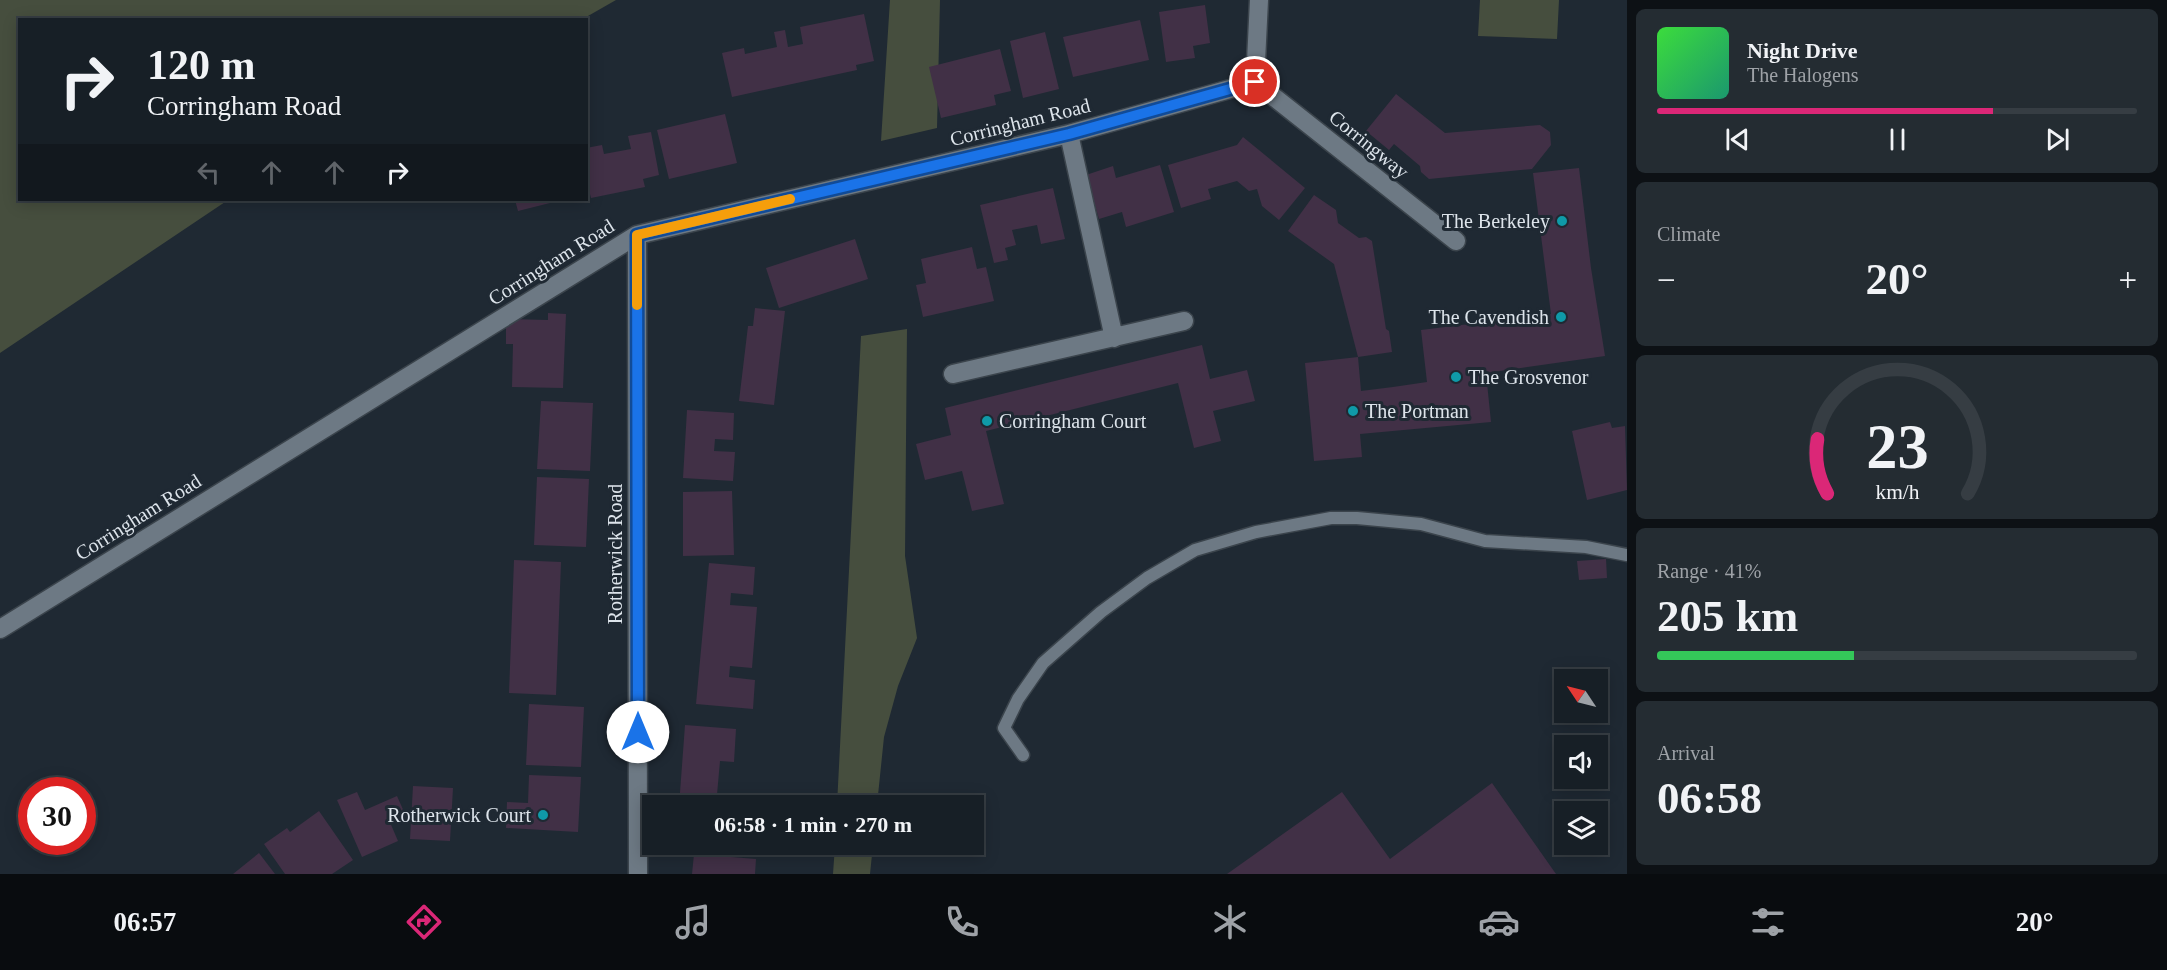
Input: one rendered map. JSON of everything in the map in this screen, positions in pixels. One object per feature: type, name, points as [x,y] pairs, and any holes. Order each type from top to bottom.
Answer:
[{"type":"street","points":[[1255,82],[1259,0]]},
{"type":"street","name":"Corringham Road","points":[[0,629],[637,235],[1069,134],[1255,82]]},
{"type":"street","name":"Corringway","points":[[1255,82],[1456,242]]},
{"type":"street","points":[[1069,134],[1114,339]]},
{"type":"street","name":"Rotherwick Road","points":[[637,235],[638,874]]},
{"type":"street","points":[[953,374],[1114,339],[1184,321]]},
{"type":"lane","points":[[1023,755],[1004,728],[1018,699],[1043,663],[1101,612],[1147,578],[1195,550],[1256,532],[1331,518],[1357,518],[1421,524],[1485,542],[1586,547],[1627,555]]},
{"type":"green space","points":[[0,0],[616,0],[584,18],[18,18],[18,201],[227,201],[0,353]]},
{"type":"green space","points":[[890,0],[940,0],[937,128],[881,141]]},
{"type":"green space","points":[[1480,0],[1559,0],[1557,39],[1478,36]]},
{"type":"green space","points":[[907,329],[905,556],[917,638],[898,686],[884,737],[878,795],[838,795],[861,336]]},
{"type":"green space","points":[[834,855],[872,855],[870,874],[833,874]]},
{"type":"building","points":[[1205,5],[1210,43],[1193,46],[1195,58],[1166,62],[1159,12]]},
{"type":"building","points":[[864,14],[874,61],[856,65],[857,70],[732,97],[722,53],[744,48],[745,54],[777,47],[774,32],[785,30],[788,47],[803,44],[800,27]]},
{"type":"building","points":[[1140,20],[1149,60],[1073,77],[1063,37]]},
{"type":"building","points":[[1045,32],[1059,89],[1023,98],[1010,41]]},
{"type":"building","points":[[1000,49],[1011,91],[994,95],[996,105],[941,118],[929,67]]},
{"type":"building","points":[[1396,94],[1445,133],[1540,125],[1550,132],[1551,145],[1532,169],[1429,179],[1421,172],[1420,166],[1394,144],[1389,150],[1366,131]]},
{"type":"building","points":[[725,114],[737,163],[669,179],[657,130]]},
{"type":"building","points":[[651,132],[659,175],[643,179],[645,187],[591,198],[588,186],[588,148],[602,145],[604,154],[631,149],[628,136]]},
{"type":"building","points":[[1243,137],[1305,188],[1279,220],[1262,206],[1257,189],[1249,191],[1237,181],[1208,189],[1211,199],[1181,208],[1168,165],[1237,145]]},
{"type":"building","points":[[1160,165],[1174,212],[1126,227],[1122,212],[1099,219],[1086,175],[1113,166],[1116,178]]},
{"type":"building","points":[[1579,168],[1591,268],[1605,356],[1486,373],[1491,422],[1360,434],[1362,457],[1314,461],[1305,363],[1358,357],[1361,391],[1427,382],[1421,330],[1551,314],[1533,173]]},
{"type":"building","points":[[1053,188],[1065,239],[1041,244],[1037,225],[1012,230],[1016,245],[1005,248],[1008,260],[994,263],[980,205]]},
{"type":"building","points":[[1314,195],[1336,210],[1338,223],[1359,238],[1366,237],[1372,241],[1386,329],[1389,331],[1392,352],[1358,357],[1334,264],[1288,231]]},
{"type":"building","points":[[515,201],[558,201],[518,211]]},
{"type":"building","points":[[855,239],[868,279],[779,308],[766,268]]},
{"type":"building","points":[[972,247],[977,269],[986,267],[994,301],[923,317],[916,285],[926,283],[921,259]]},
{"type":"building","points":[[755,308],[785,311],[774,405],[739,401],[748,326],[753,326]]},
{"type":"building","points":[[548,313],[566,314],[563,388],[512,387],[513,344],[506,344],[506,319],[548,320]]},
{"type":"building","name":"Corringham Court","points":[[1202,345],[1210,379],[1247,370],[1255,401],[1213,411],[1221,441],[1194,448],[1178,383],[986,431],[1004,504],[972,511],[962,471],[925,480],[916,444],[951,435],[945,408]]},
{"type":"building","points":[[541,401],[593,403],[590,471],[537,469]]},
{"type":"building","points":[[687,410],[734,413],[733,440],[715,439],[714,451],[735,452],[733,481],[683,478]]},
{"type":"building","points":[[1610,422],[1612,428],[1625,426],[1627,490],[1587,500],[1572,431]]},
{"type":"building","points":[[537,477],[589,479],[586,547],[534,545]]},
{"type":"building","points":[[732,491],[734,555],[683,556],[683,492]]},
{"type":"building","points":[[1606,559],[1607,578],[1579,580],[1577,561]]},
{"type":"building","points":[[514,560],[561,562],[556,695],[509,693]]},
{"type":"building","points":[[709,563],[755,567],[753,595],[731,593],[730,605],[757,607],[752,668],[730,666],[729,677],[755,680],[753,709],[696,704]]},
{"type":"building","points":[[529,704],[584,707],[581,767],[526,765]]},
{"type":"building","points":[[685,725],[736,729],[734,762],[720,761],[717,795],[680,795]]},
{"type":"building","name":"Rotherwick Court","points":[[529,775],[581,777],[578,832],[506,828],[507,802],[528,803]]},
{"type":"building","points":[[1492,783],[1556,874],[1227,874],[1342,792],[1390,859]]},
{"type":"building","points":[[413,786],[453,788],[450,841],[410,839]]},
{"type":"building","points":[[357,792],[365,810],[397,796],[405,814],[389,820],[398,841],[362,857],[337,800]]},
{"type":"building","points":[[319,811],[353,860],[332,874],[285,874],[264,844],[287,828],[290,832]]},
{"type":"building","points":[[259,853],[275,874],[233,874]]},
{"type":"building","points":[[694,855],[756,859],[755,874],[692,874]]},
{"type":"slow traffic","points":[[637,305],[637,235],[790,199]]},
{"type":"place","name":"The Berkeley","points":[[1562,221]]},
{"type":"place","name":"The Cavendish","points":[[1561,317]]},
{"type":"place","name":"The Grosvenor","points":[[1456,377]]},
{"type":"place","name":"The Portman","points":[[1353,411]]},
{"type":"place","name":"Corringham Court","points":[[987,421]]},
{"type":"place","name":"Rotherwick Court","points":[[543,815]]},
{"type":"route","points":[[638,732],[637,235],[1069,134],[1255,82]]}]
